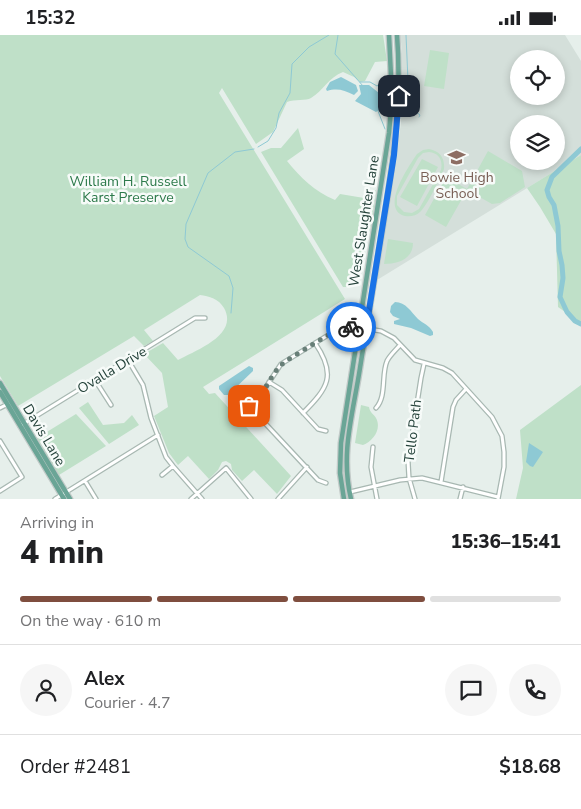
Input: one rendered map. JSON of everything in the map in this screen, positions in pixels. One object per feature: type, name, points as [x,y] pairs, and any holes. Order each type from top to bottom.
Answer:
[{"type":"main road","name":"West Slaughter Lane","points":[[344,499],[340,459],[343,429],[389,133],[392,97],[389,35]]},
{"type":"main road","name":"West Slaughter Lane","points":[[351,499],[345,468],[349,430],[396,134],[399,96],[397,35]]},
{"type":"main road","points":[[389,133],[396,134]]},
{"type":"main road","name":"Davis Lane","points":[[0,383],[9,403],[64,496],[70,499]]},
{"type":"main road","name":"Davis Lane","points":[[0,392],[9,403]]},
{"type":"main road","points":[[343,429],[349,430]]},
{"type":"street","name":"Ovalla Drive","points":[[22,425],[195,319],[205,318]]},
{"type":"street","points":[[326,483],[318,480],[249,406],[262,393],[284,362],[341,327],[385,333],[394,338],[410,357],[424,364],[448,371],[455,376],[492,417],[502,436],[505,457],[498,498],[463,487],[422,478],[409,478],[349,492]]},
{"type":"street","points":[[303,413],[320,395],[327,380],[325,360],[315,343]]},
{"type":"street","points":[[376,408],[380,401],[386,363],[400,345]]},
{"type":"street","points":[[128,360],[143,385],[148,409],[166,457],[202,499]]},
{"type":"street","name":"Tello Path","points":[[414,499],[409,478],[409,455],[420,378],[424,364]]},
{"type":"street","points":[[95,380],[111,405]]},
{"type":"street","points":[[270,382],[282,391],[318,429],[326,431]]},
{"type":"street","points":[[441,482],[452,407],[466,389]]},
{"type":"street","points":[[0,408],[9,403]]},
{"type":"street","points":[[56,499],[64,496],[158,435]]},
{"type":"street","points":[[0,441],[2,449],[22,477],[0,491]]},
{"type":"street","points":[[373,447],[371,467],[377,499]]},
{"type":"street","points":[[162,475],[173,467]]},
{"type":"street","points":[[278,499],[307,467]]},
{"type":"street","points":[[191,499],[226,468],[251,499]]},
{"type":"street","points":[[85,481],[96,499]]},
{"type":"street","points":[[460,499],[463,487]]},
{"type":"shaded area","name":"Bowie High School","points":[[400,35],[565,35],[581,61],[581,155],[565,165],[565,115],[510,115],[510,170],[557,170],[377,280],[401,123],[402,49]]},
{"type":"green space","name":"William H. Russell Karst Preserve","points":[[0,35],[383,35],[387,61],[375,62],[365,81],[360,82],[343,72],[334,77],[311,98],[287,102],[273,132],[256,144],[222,88],[219,93],[345,299],[203,387],[209,394],[215,393],[291,476],[277,494],[254,470],[242,481],[232,470],[231,464],[226,461],[222,462],[218,470],[209,479],[188,456],[178,465],[169,453],[154,416],[168,407],[162,373],[144,354],[163,343],[178,360],[221,334],[226,326],[227,318],[222,305],[210,297],[200,295],[144,330],[153,341],[144,346],[134,336],[18,406],[0,376]]},
{"type":"green space","points":[[430,50],[449,53],[444,89],[424,86]]},
{"type":"green space","points":[[298,128],[304,149],[287,161],[308,183],[321,193],[335,200],[340,194],[364,198],[376,190],[372,220],[357,284],[349,287],[343,287],[261,152],[271,148],[281,148]]},
{"type":"green space","points":[[429,149],[439,153],[443,158],[444,169],[423,209],[415,215],[405,216],[398,212],[395,205],[395,196],[408,168],[417,154]],"holes":[[[429,152],[440,158],[441,170],[419,209],[412,213],[404,212],[397,205],[397,196],[418,158],[423,153]]]},
{"type":"green space","points":[[488,151],[510,164],[510,170],[522,171],[525,187],[500,203],[492,204],[467,190],[446,227],[425,215],[446,177],[467,189]]},
{"type":"green space","points":[[581,155],[581,323],[558,307],[556,234],[527,188],[556,170],[565,170],[565,165]]},
{"type":"green space","points":[[422,159],[438,167],[417,206],[400,197]]},
{"type":"green space","points":[[388,239],[413,243],[408,257],[399,262],[384,264]]},
{"type":"green space","points":[[581,385],[581,499],[516,499],[523,468],[520,430]]},
{"type":"green space","points":[[88,402],[103,425],[124,423],[132,415],[139,425],[109,444],[79,408]]},
{"type":"green space","points":[[361,405],[369,407],[378,422],[376,434],[363,445],[355,443]]},
{"type":"green space","points":[[76,414],[106,446],[59,475],[37,438]]},
{"type":"water","points":[[341,77],[356,85],[358,91],[354,95],[340,90],[327,91],[326,89],[330,82]]},
{"type":"water","points":[[359,85],[369,85],[384,97],[382,108],[376,112],[355,101],[361,94]]},
{"type":"water","points":[[395,302],[399,302],[408,308],[430,328],[433,335],[430,336],[411,328],[394,324],[394,321],[400,319],[393,316],[390,312],[391,306]]},
{"type":"water","points":[[249,366],[253,368],[253,371],[228,395],[224,395],[219,386]]},
{"type":"water","points":[[529,443],[543,452],[533,467],[526,462]]},
{"type":"waterway","points":[[258,147],[268,141],[276,128],[279,113],[290,93],[292,64],[309,47],[329,35]]},
{"type":"waterway","points":[[338,35],[335,54],[363,86]]},
{"type":"waterway","points":[[406,35],[409,103],[411,108],[420,115],[419,117]]},
{"type":"waterway","points":[[360,82],[370,82],[377,86],[380,84]]},
{"type":"waterway","points":[[378,111],[385,129]]},
{"type":"waterway","points":[[231,313],[233,288],[229,276],[188,247],[185,239],[186,224],[208,173],[235,152],[254,149]]},
{"type":"waterway","points":[[581,149],[552,177],[547,190],[554,205],[558,226],[563,278],[560,297],[567,312],[575,321],[581,324]]},
{"type":"way so far","points":[[249,406],[262,393],[275,372],[284,362],[338,329],[351,327]]},
{"type":"place","name":"Bowie High School","points":[[457,157]]},
{"type":"route","points":[[351,327],[366,329],[394,155],[399,96]]}]
